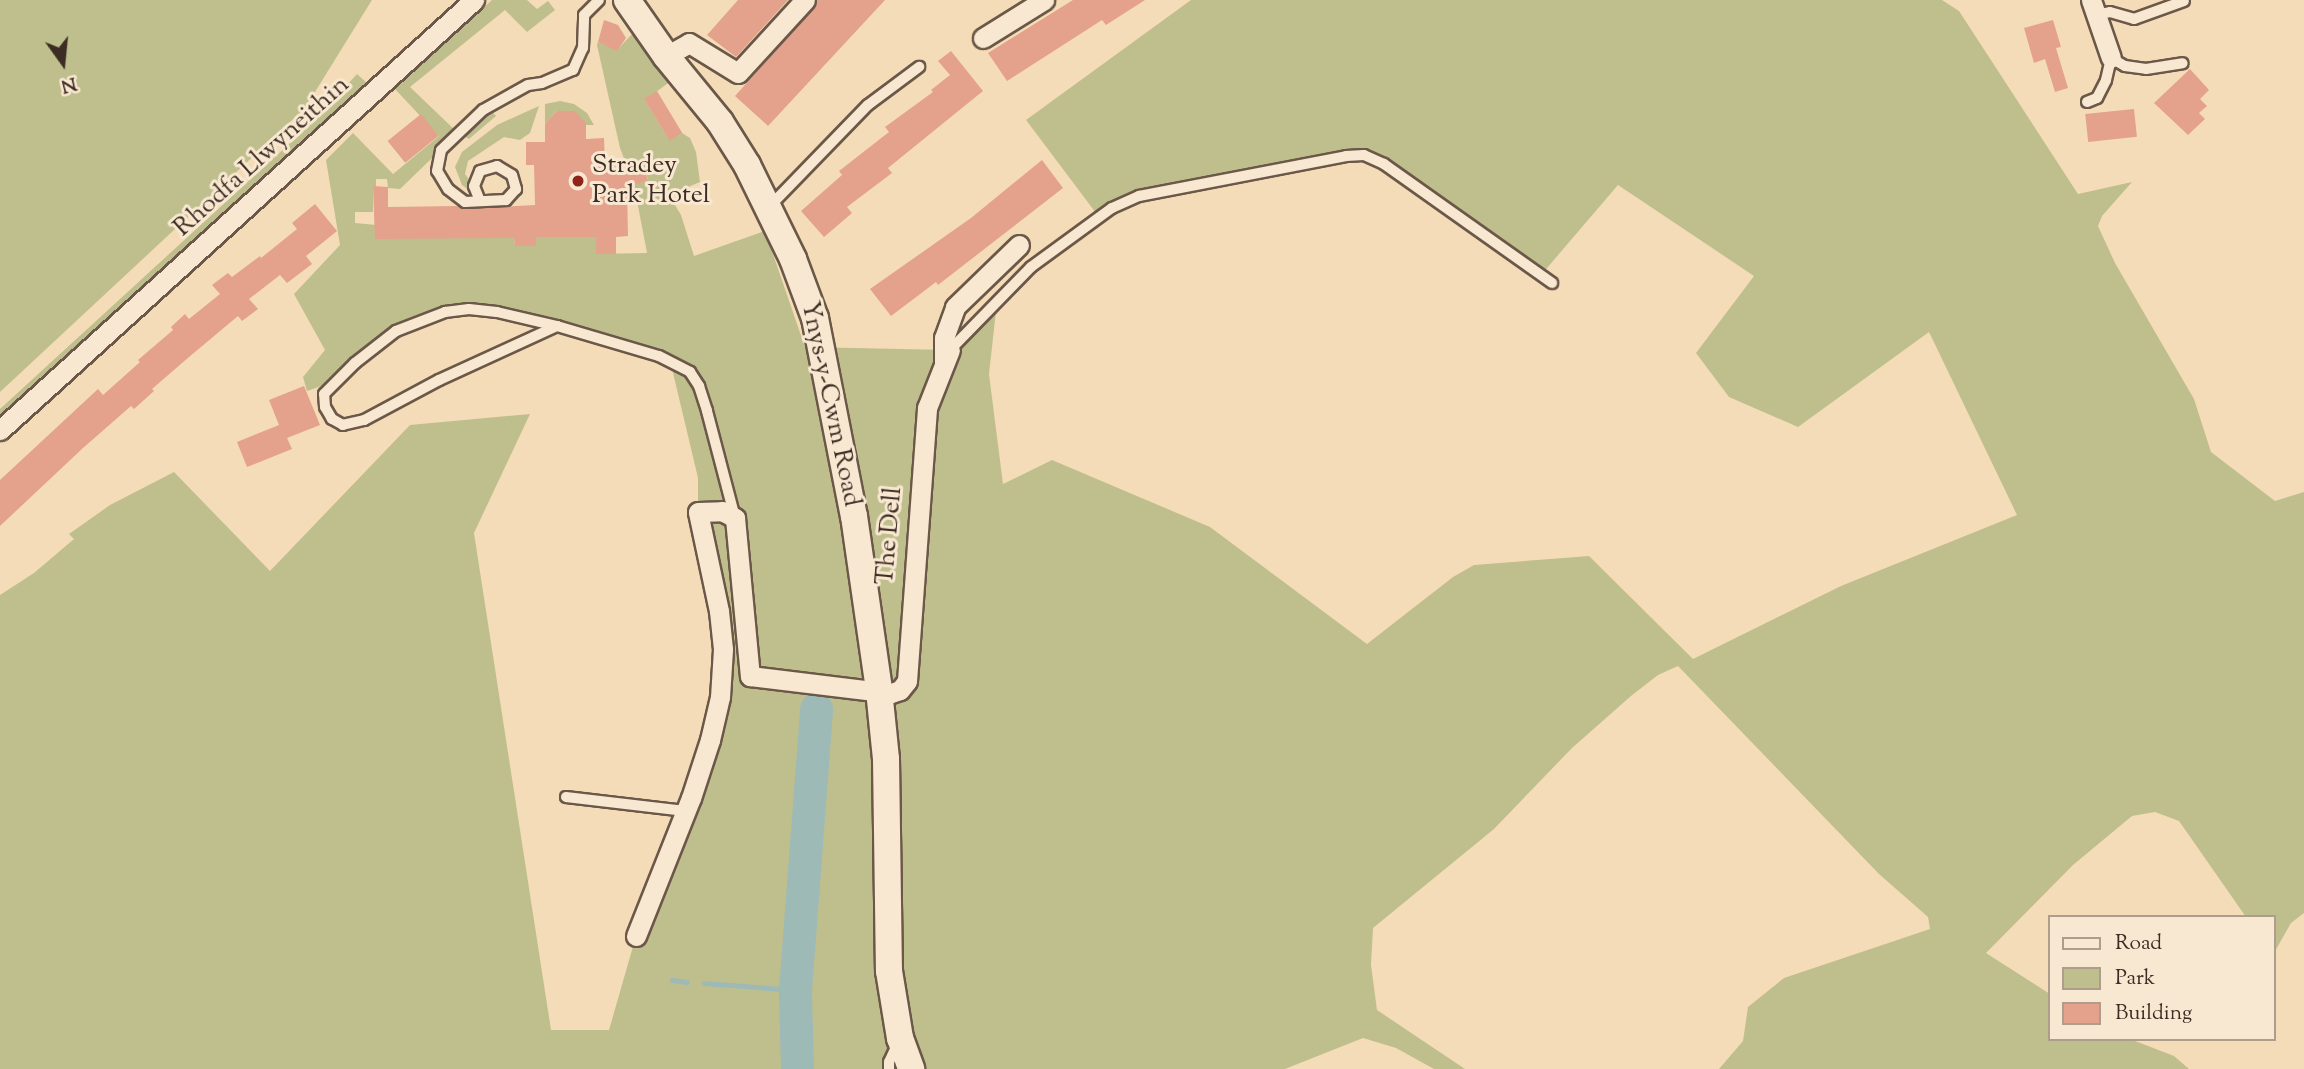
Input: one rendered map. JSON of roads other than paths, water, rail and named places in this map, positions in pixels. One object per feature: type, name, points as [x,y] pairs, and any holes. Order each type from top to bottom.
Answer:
[{"type":"main road","name":"Ynys-y-Cwm Road","points":[[627,0],[666,56],[720,121],[769,207],[793,258],[815,318],[830,379],[854,516],[879,690],[886,759],[889,971],[901,1038],[911,1069]]},
{"type":"street","name":"Rhodfa Llwyneithin","points":[[0,430],[474,0]]},
{"type":"street","points":[[666,56],[689,43],[738,72],[805,0]]},
{"type":"street","points":[[983,38],[1044,0]]},
{"type":"street","points":[[2093,7],[2110,58]]},
{"type":"street","name":"The Dell","points":[[879,690],[891,693],[900,690],[907,681],[927,408],[947,358],[944,338],[955,307],[1019,245]]},
{"type":"street","points":[[636,936],[685,811],[713,729],[720,697],[723,649],[719,611],[698,512],[722,511],[735,519],[750,676],[879,690]]},
{"type":"lane","points":[[480,201],[474,186],[480,171],[497,166],[512,175],[516,189],[506,200],[465,202],[448,189],[437,170],[441,149],[483,110],[528,85],[542,83],[573,70],[583,48],[584,15],[599,0]]},
{"type":"lane","points":[[2093,7],[2134,19],[2184,1]]},
{"type":"lane","points":[[2087,102],[2097,98],[2106,80],[2110,58],[2125,66],[2146,69],[2183,63]]},
{"type":"lane","points":[[769,207],[868,105],[919,67]]},
{"type":"lane","points":[[947,358],[1031,267],[1112,208],[1139,197],[1346,156],[1364,155],[1384,164],[1552,283]]},
{"type":"lane","points":[[557,326],[439,380],[364,420],[343,425],[332,419],[326,407],[324,394],[355,363],[396,331],[445,312],[470,309],[497,312],[557,326],[659,356],[690,372],[699,386],[707,411],[735,519]]},
{"type":"lane","points":[[566,797],[685,811]]},
{"type":"lane","points":[[889,1069],[889,1062],[901,1038]]},
{"type":"waterway","points":[[797,1069],[795,990],[816,709]]},
{"type":"waterway","points":[[672,980],[687,982]]},
{"type":"waterway","points":[[704,983],[795,990]]},
{"type":"place","name":"Stradey Park Hotel","points":[[578,181]]}]
